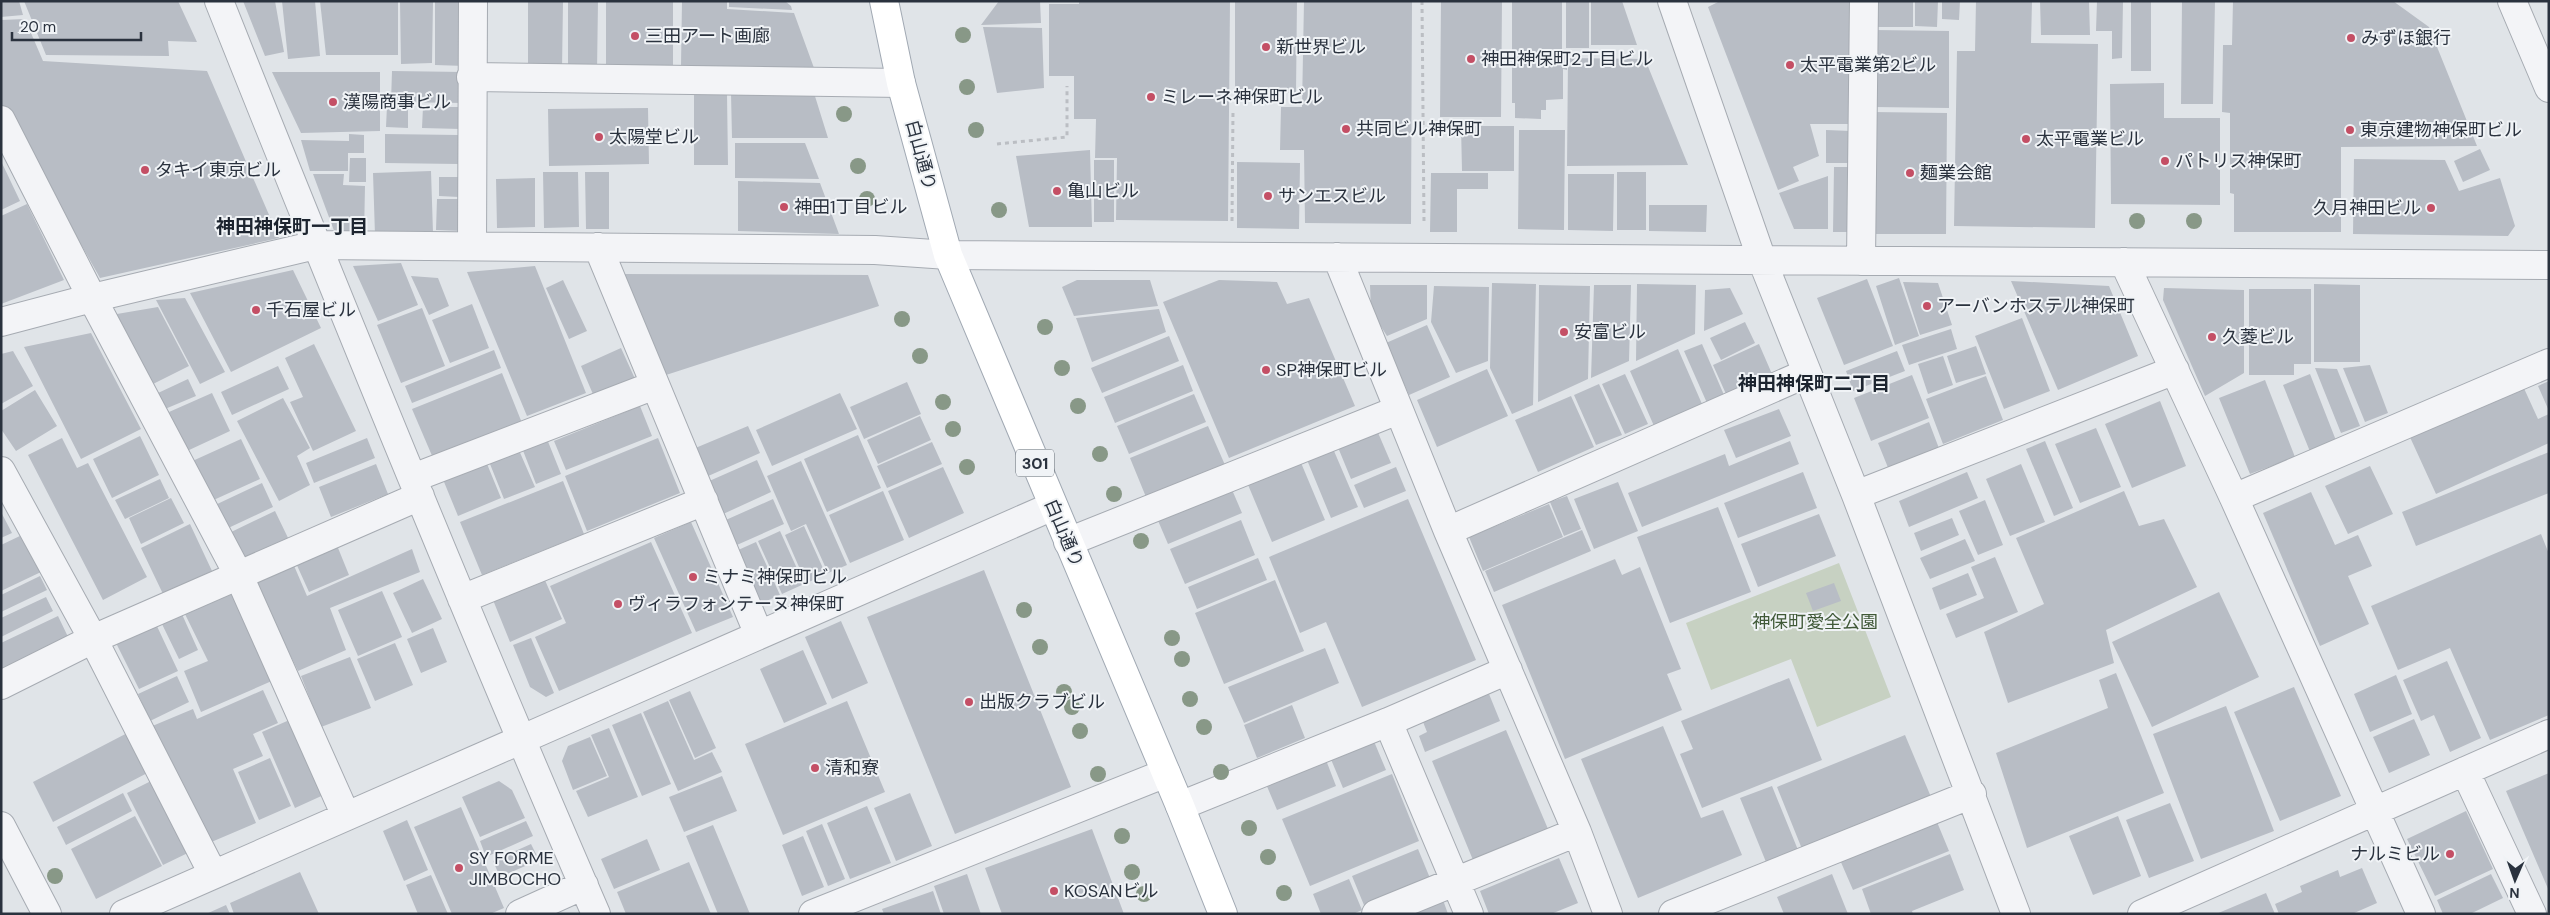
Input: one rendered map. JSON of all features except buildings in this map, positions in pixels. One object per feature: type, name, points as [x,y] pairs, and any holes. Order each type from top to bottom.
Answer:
[{"type":"main road","name":"白山通り","points":[[884,1],[901,84],[948,254],[1166,772],[1223,914]]},
{"type":"street","points":[[219,1],[316,245],[521,739],[596,914]]},
{"type":"street","points":[[472,246],[471,77],[473,1]]},
{"type":"street","points":[[1672,1],[1762,260],[1856,495],[1972,794],[2016,914]]},
{"type":"street","points":[[1861,261],[1864,1]]},
{"type":"street","points":[[2512,1],[2549,88]]},
{"type":"street","points":[[471,77],[901,84]]},
{"type":"street","points":[[1,120],[92,298],[239,576],[346,816]]},
{"type":"street","points":[[1,322],[92,298],[316,245],[875,250],[948,254],[1232,257],[2549,265]]},
{"type":"street","points":[[598,247],[759,635]]},
{"type":"street","points":[[1337,257],[1448,531],[1577,832],[1608,914]]},
{"type":"street","points":[[2124,262],[2234,498],[2421,914]]},
{"type":"street","points":[[2234,498],[2549,363]]},
{"type":"street","points":[[1856,495],[2175,370]]},
{"type":"street","points":[[1448,531],[1807,373]]},
{"type":"street","points":[[1,685],[93,639],[239,576],[416,487],[655,385]]},
{"type":"street","points":[[1068,542],[1398,410]]},
{"type":"street","points":[[1,471],[93,639],[212,874]]},
{"type":"street","points":[[462,598],[704,501]]},
{"type":"street","points":[[124,914],[1053,506]]},
{"type":"street","points":[[1180,806],[1388,722],[1508,670]]},
{"type":"street","points":[[1388,722],[1468,914]]},
{"type":"street","points":[[2142,914],[2549,734]]},
{"type":"street","points":[[2465,771],[2532,914]]},
{"type":"street","points":[[813,914],[1166,772]]},
{"type":"street","points":[[1673,914],[1972,794]]},
{"type":"street","points":[[1,826],[47,914]]},
{"type":"street","points":[[1376,914],[1454,880],[1577,832]]},
{"type":"street","points":[[520,914],[584,885]]},
{"type":"path","points":[[1422,1],[1424,258]]},
{"type":"path","points":[[997,144],[1067,137],[1067,86]]},
{"type":"path","points":[[1232,257],[1233,112]]},
{"type":"green space","name":"神保町愛全公園","points":[[1839,563],[1891,697],[1817,727],[1791,659],[1711,690],[1686,623]]},
{"type":"place","name":"三田アート画廊","points":[[635,36]]},
{"type":"place","name":"みずほ銀行","points":[[2351,38]]},
{"type":"place","name":"新世界ビル","points":[[1266,47]]},
{"type":"place","name":"神田神保町2丁目ビル","points":[[1471,59]]},
{"type":"place","name":"太平電業第2ビル","points":[[1790,65]]},
{"type":"place","name":"ミレーネ神保町ビル","points":[[1151,97]]},
{"type":"place","name":"漢陽商事ビル","points":[[333,102]]},
{"type":"place","name":"共同ビル神保町","points":[[1346,129]]},
{"type":"place","name":"東京建物神保町ビル","points":[[2350,130]]},
{"type":"place","name":"太陽堂ビル","points":[[599,137]]},
{"type":"place","name":"太平電業ビル","points":[[2026,139]]},
{"type":"place","name":"パトリス神保町","points":[[2165,161]]},
{"type":"place","name":"タキイ東京ビル","points":[[145,170]]},
{"type":"place","name":"麺業会館","points":[[1910,173]]},
{"type":"place","name":"亀山ビル","points":[[1057,191]]},
{"type":"place","name":"サンエスビル","points":[[1268,196]]},
{"type":"place","name":"神田1丁目ビル","points":[[784,207]]},
{"type":"place","name":"久月神田ビル","points":[[2431,208]]},
{"type":"place","name":"アーバンホステル神保町","points":[[1927,306]]},
{"type":"place","name":"千石屋ビル","points":[[256,310]]},
{"type":"place","name":"安富ビル","points":[[1564,332]]},
{"type":"place","name":"久菱ビル","points":[[2212,337]]},
{"type":"place","name":"SP神保町ビル","points":[[1266,370]]},
{"type":"place","name":"ミナミ神保町ビル","points":[[693,577]]},
{"type":"place","name":"ヴィラフォンテーヌ神保町","points":[[618,604]]},
{"type":"place","name":"出版クラブビル","points":[[969,702]]},
{"type":"place","name":"清和寮","points":[[815,768]]},
{"type":"place","name":"ナルミビル","points":[[2450,854]]},
{"type":"place","name":"SY FORME JIMBOCHO","points":[[459,868]]},
{"type":"place","name":"KOSANビル","points":[[1054,891]]},
{"type":"district","name":"神田神保町一丁目","points":[[292,226]]},
{"type":"district","name":"神田神保町二丁目","points":[[1814,383]]}]
